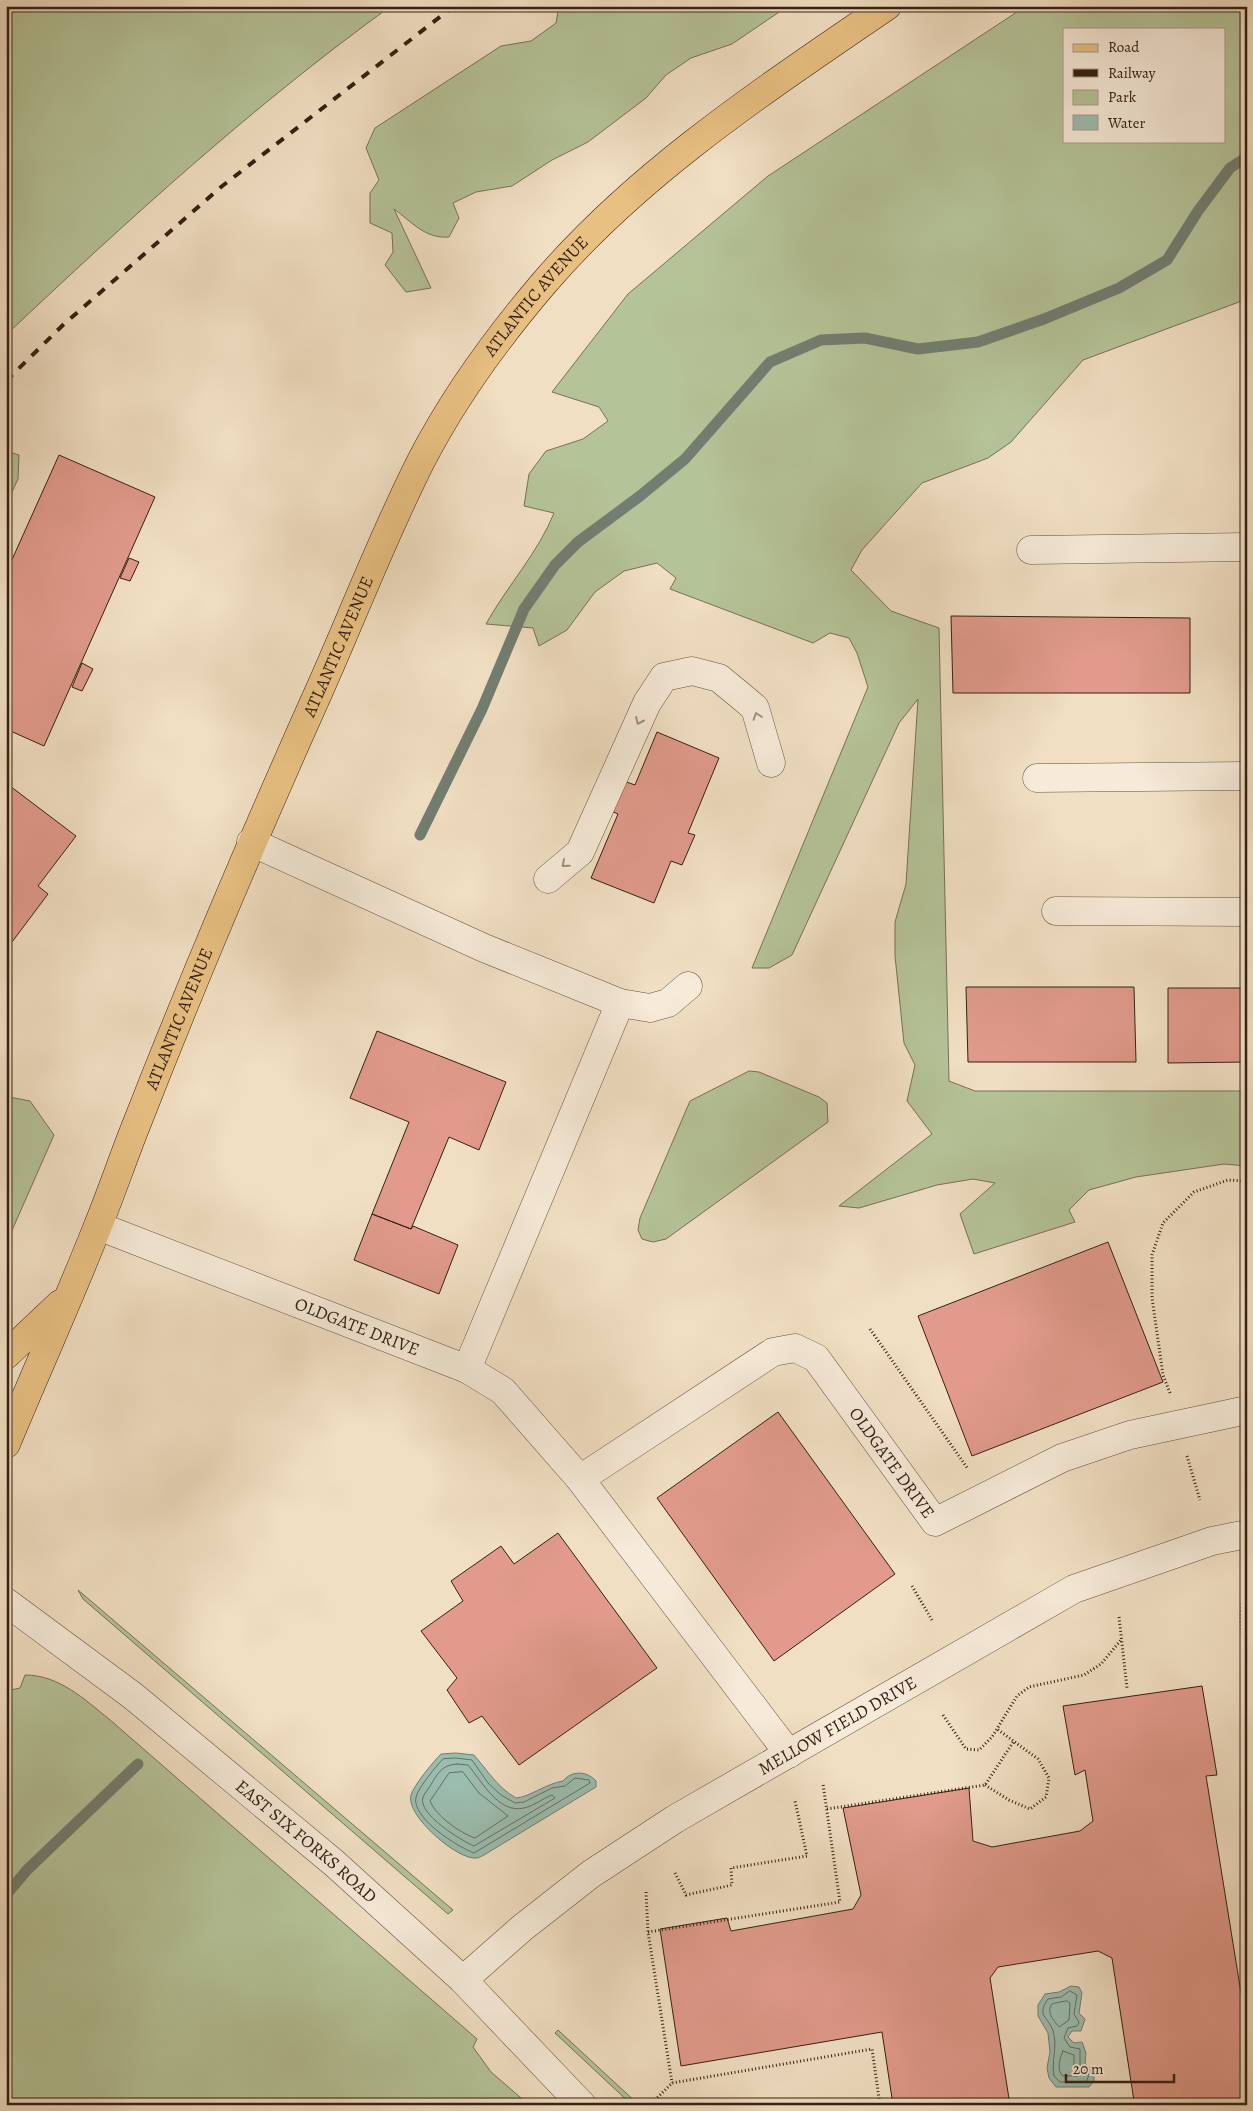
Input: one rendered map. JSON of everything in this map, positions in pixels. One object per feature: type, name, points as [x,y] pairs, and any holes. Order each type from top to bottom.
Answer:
[{"type":"main road","name":"ATLANTIC AVENUE","points":[[6,1444],[98,1226],[136,1125],[251,842],[354,614],[387,534],[421,461],[449,411],[481,363],[546,280],[590,234],[687,147],[789,73],[887,6]]},
{"type":"main road","points":[[6,1355],[68,1296]]},
{"type":"street","points":[[1031,550],[1247,547]]},
{"type":"street","points":[[548,879],[580,852],[647,703],[664,677],[692,670],[719,678],[755,708],[770,763]]},
{"type":"street","points":[[1037,778],[1247,776]]},
{"type":"street","points":[[251,842],[484,948],[620,1003],[650,1008],[668,1003],[688,986]]},
{"type":"street","points":[[1056,911],[1247,912]]},
{"type":"street","points":[[467,1369],[620,1003]]},
{"type":"street","name":"OLDGATE DRIVE","points":[[98,1226],[467,1369],[503,1391],[580,1479],[789,1754]]},
{"type":"street","name":"OLDGATE DRIVE","points":[[580,1479],[773,1352],[795,1348],[816,1358],[935,1522],[1062,1458],[1130,1435],[1247,1410]]},
{"type":"street","name":"MELLOW FIELD DRIVE","points":[[463,1980],[522,1928],[591,1874],[675,1819],[1074,1589],[1212,1540],[1247,1534]]},
{"type":"street","name":"EAST SIX FORKS ROAD","points":[[6,1602],[141,1702],[334,1863],[463,1980],[582,2105]]},
{"type":"path","points":[[1167,1397],[1171,1396],[1163,1375],[1152,1298],[1152,1255],[1163,1223],[1194,1192],[1228,1180],[1247,1182]]},
{"type":"path","points":[[870,1329],[971,1474]]},
{"type":"path","points":[[1185,1448],[1200,1500]]},
{"type":"path","points":[[912,1586],[932,1620]]},
{"type":"path","points":[[1247,1587],[1242,1600],[1241,1611],[1247,1664]]},
{"type":"path","points":[[1119,1617],[1127,1688]]},
{"type":"path","points":[[943,1715],[966,1749],[979,1750],[997,1729],[1017,1696],[1030,1687],[1084,1675],[1101,1664],[1121,1640]]},
{"type":"path","points":[[827,1808],[985,1785],[1009,1800],[1030,1808],[1046,1797],[1049,1778],[1038,1759],[997,1729]]},
{"type":"path","points":[[985,1785],[1014,1741]]},
{"type":"path","points":[[648,1932],[840,1902],[823,1784]]},
{"type":"path","points":[[675,1873],[686,1895],[732,1885],[731,1868],[807,1856],[795,1801]]},
{"type":"path","points":[[646,1892],[648,1932],[672,2083]]},
{"type":"path","points":[[650,2105],[672,2083],[872,2049],[880,2105]]},
{"type":"green space","points":[[6,6],[391,6],[290,83],[193,164],[6,335]]},
{"type":"green space","points":[[559,6],[788,6],[732,44],[691,58],[666,75],[646,98],[588,142],[552,160],[512,186],[476,192],[453,203],[459,218],[449,237],[440,237],[426,232],[394,209],[431,288],[406,292],[385,265],[393,252],[392,233],[370,223],[370,193],[379,180],[366,148],[375,128],[501,46],[531,41],[556,23]]},
{"type":"green space","points":[[1026,6],[1247,6],[1247,299],[1083,360],[1011,442],[988,458],[922,483],[862,550],[851,570],[891,611],[939,628],[949,1081],[975,1091],[1247,1091],[1247,1166],[1224,1164],[1136,1177],[1089,1190],[1069,1210],[1075,1222],[974,1254],[960,1214],[995,1183],[973,1179],[937,1185],[859,1208],[839,1206],[932,1134],[907,1101],[915,1065],[904,1043],[895,956],[895,922],[906,884],[918,699],[899,723],[792,955],[769,968],[752,968],[868,687],[857,653],[849,638],[830,633],[813,643],[670,589],[676,578],[657,563],[624,571],[595,592],[567,630],[539,646],[533,628],[486,624],[540,542],[554,513],[524,506],[529,474],[546,451],[583,439],[608,421],[599,407],[552,392],[628,294],[768,176]]},
{"type":"green space","points":[[6,451],[19,455],[18,479],[6,505]]},
{"type":"green space","points":[[749,1071],[759,1072],[819,1097],[827,1103],[828,1122],[666,1239],[653,1242],[642,1239],[638,1230],[640,1218],[690,1101]]},
{"type":"green space","points":[[9,1097],[30,1101],[54,1135],[6,1244],[6,1101]]},
{"type":"green space","points":[[78,1590],[453,1910],[448,1914],[83,1599]]},
{"type":"green space","points":[[25,1675],[49,1679],[60,1684],[80,1696],[109,1719],[477,2039],[473,2047],[491,2072],[529,2105],[6,2105],[6,1691],[20,1688]]},
{"type":"green space","points":[[558,2030],[639,2105],[632,2105],[555,2033]]},
{"type":"water","points":[[441,1754],[474,1755],[498,1784],[516,1798],[580,1773],[588,1775],[596,1781],[596,1787],[484,1855],[477,1858],[468,1857],[446,1845],[424,1825],[411,1804],[413,1791],[433,1762]]},
{"type":"water","points":[[1071,1986],[1079,1987],[1082,1993],[1079,2013],[1085,2019],[1081,2031],[1072,2031],[1068,2037],[1074,2043],[1082,2042],[1086,2053],[1085,2063],[1094,2072],[1094,2081],[1089,2087],[1056,2087],[1049,2078],[1047,2068],[1050,2052],[1048,2033],[1038,2016],[1038,2005],[1045,1994],[1059,1992]]},
{"type":"building","points":[[59,455],[155,497],[44,746],[6,729],[6,573]]},
{"type":"building","points":[[129,558],[139,562],[130,581],[120,578]]},
{"type":"building","points":[[951,616],[1190,618],[1190,693],[953,693]]},
{"type":"building","points":[[1247,617],[1247,693],[1246,693]]},
{"type":"building","points":[[82,663],[93,669],[82,691],[72,687]]},
{"type":"building","points":[[657,732],[719,758],[688,833],[695,835],[682,865],[671,861],[654,903],[591,878],[618,814],[609,810],[621,780],[635,785]]},
{"type":"building","points":[[6,783],[76,836],[38,886],[48,894],[6,950]]},
{"type":"building","points":[[966,987],[1134,987],[1136,1062],[968,1062]]},
{"type":"building","points":[[1168,988],[1247,988],[1247,1062],[1168,1063]]},
{"type":"building","points":[[377,1031],[506,1082],[479,1150],[449,1137],[411,1229],[372,1214],[409,1122],[350,1098]]},
{"type":"building","points":[[372,1214],[411,1229],[413,1226],[458,1245],[439,1294],[354,1260]]},
{"type":"building","points":[[1108,1242],[1163,1382],[972,1456],[918,1316]]},
{"type":"building","points":[[778,1412],[895,1574],[774,1661],[657,1498]]},
{"type":"building","points":[[558,1533],[657,1668],[519,1765],[482,1716],[469,1723],[447,1690],[457,1678],[421,1631],[463,1601],[451,1581],[501,1546],[514,1564]]},
{"type":"building","points":[[1202,1686],[1217,1775],[1206,1776],[1247,2030],[1247,2105],[1131,2105],[1134,2101],[1112,1958],[1098,1951],[998,1967],[990,1978],[1010,2105],[893,2105],[882,2032],[681,2066],[660,1929],[727,1918],[731,1931],[853,1909],[861,1895],[843,1808],[969,1788],[973,1841],[992,1847],[1080,1831],[1093,1821],[1085,1770],[1075,1775],[1063,1706]]},
{"type":"waterway","points":[[420,835],[482,709],[524,609],[555,565],[578,542],[640,496],[685,459],[770,362],[821,340],[865,338],[918,349],[978,342],[1044,319],[1119,288],[1167,260],[1198,211],[1230,168],[1247,157]]},
{"type":"waterway","points":[[6,1895],[27,1870],[138,1764]]},
{"type":"railway","points":[[6,381],[63,325],[221,187],[454,6]]}]
